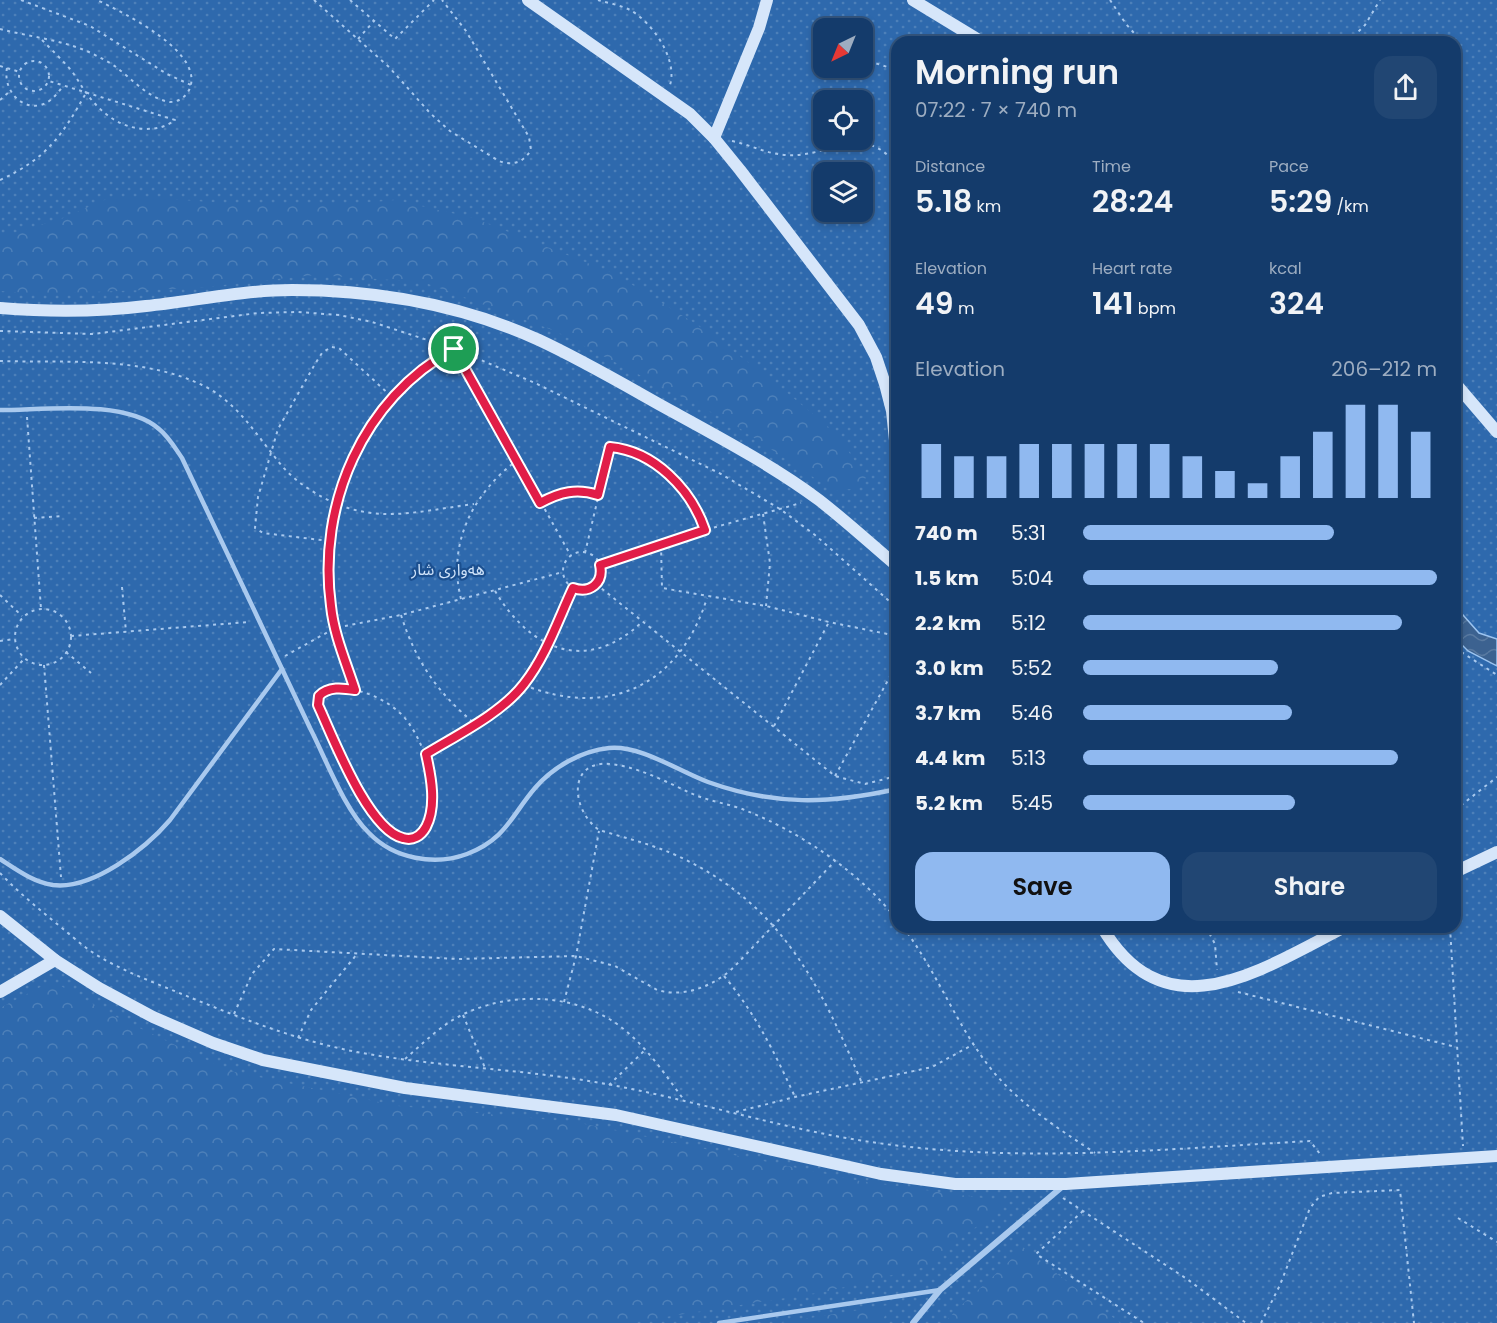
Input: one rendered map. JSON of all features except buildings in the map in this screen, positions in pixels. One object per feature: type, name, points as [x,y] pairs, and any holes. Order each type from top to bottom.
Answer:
[{"type":"street","points":[[528,0],[690,114],[714,138],[794,238],[859,325],[876,357],[891,407]]},
{"type":"street","points":[[714,138],[759,28],[767,0]]},
{"type":"street","points":[[913,0],[972,36]]},
{"type":"street","points":[[0,308],[59,311],[115,309],[291,290],[357,293],[423,303],[508,328],[574,358],[722,439],[817,499],[891,561]]},
{"type":"street","points":[[1461,390],[1497,432]]},
{"type":"street","points":[[1461,869],[1497,852]]},
{"type":"street","points":[[0,916],[55,960],[99,988],[153,1017],[213,1043],[263,1060],[405,1088],[616,1115],[881,1174],[955,1184],[1066,1184],[1497,1156]]},
{"type":"street","points":[[1106,933],[1121,955],[1138,969],[1167,983],[1199,987],[1234,980],[1333,933]]},
{"type":"street","points":[[0,992],[55,960]]},
{"type":"street","points":[[913,1323],[940,1290],[1066,1184]]},
{"type":"lane","points":[[0,410],[109,410],[133,415],[160,429],[182,458],[258,621],[358,821],[369,834],[394,851],[416,858],[438,860],[466,854],[489,843],[508,826],[544,778],[570,760],[601,749],[632,750],[721,787],[775,798],[847,800],[891,790]]},
{"type":"lane","points":[[0,858],[35,880],[61,885],[84,880],[110,868],[135,852],[163,828],[282,669]]},
{"type":"lane","points":[[719,1323],[940,1290]]},
{"type":"path","points":[[21,0],[90,26],[167,74],[191,85]]},
{"type":"path","points":[[0,30],[75,47],[113,65],[151,94],[167,101],[178,101],[183,98],[191,85],[192,77],[189,64],[178,51],[151,31],[97,0]]},
{"type":"path","points":[[314,0],[389,67],[430,113],[450,131],[506,164],[518,163],[531,150],[529,137],[466,31],[442,0]]},
{"type":"path","points":[[318,4],[321,0]]},
{"type":"path","points":[[350,0],[395,39],[434,0]]},
{"type":"path","points":[[598,0],[630,10],[660,39],[672,77],[670,86],[663,95]]},
{"type":"path","points":[[1110,0],[1137,36]]},
{"type":"path","points":[[1354,36],[1365,25],[1380,0]]},
{"type":"path","points":[[358,39],[374,21]]},
{"type":"path","points":[[42,40],[70,69],[86,93],[110,118],[137,129],[165,127],[176,120],[86,93],[63,86],[49,81]]},
{"type":"path","points":[[39,62],[49,72],[49,81],[41,90],[31,91],[20,82],[20,72],[25,64],[39,62]]},
{"type":"path","points":[[873,62],[891,68]]},
{"type":"path","points":[[0,66],[20,72]]},
{"type":"path","points":[[7,68],[6,80],[10,92],[25,103],[41,105],[53,99],[63,86]]},
{"type":"path","points":[[0,100],[10,92]]},
{"type":"path","points":[[0,174],[2,180],[52,147],[67,127],[86,93]]},
{"type":"path","points":[[714,138],[743,143],[771,153],[785,155],[809,154],[848,145],[870,143],[884,150],[891,159]]},
{"type":"path","points":[[0,331],[93,334],[258,313],[298,312],[339,315],[372,322],[454,349],[534,383],[721,474],[780,509],[815,535],[891,603]]},
{"type":"path","points":[[329,541],[263,533],[255,528],[258,497],[278,429],[322,353],[331,346],[339,348],[393,398]]},
{"type":"path","points":[[355,690],[334,628],[329,588],[329,541],[336,504],[347,473],[365,434],[376,417],[415,374],[454,349]]},
{"type":"path","points":[[454,349],[571,556]]},
{"type":"path","points":[[0,361],[127,365],[166,370],[202,385],[224,399],[261,437],[279,463],[298,482],[336,504],[362,513],[380,515],[474,504]]},
{"type":"path","points":[[26,410],[41,609]]},
{"type":"path","points":[[585,553],[610,447],[634,452],[655,464],[683,490],[705,530]]},
{"type":"path","points":[[461,599],[457,585],[457,559],[463,531],[474,504],[492,482],[516,461]]},
{"type":"path","points":[[540,503],[558,494],[573,491],[598,495]]},
{"type":"path","points":[[600,565],[705,530],[817,499]]},
{"type":"path","points":[[763,514],[770,563],[766,606]]},
{"type":"path","points":[[34,518],[62,516]]},
{"type":"path","points":[[661,545],[662,588],[707,598],[766,606],[891,635]]},
{"type":"path","points":[[576,553],[585,553],[594,556],[600,565],[601,573],[596,584],[585,590],[573,588],[565,578],[564,566],[571,556],[576,553]]},
{"type":"path","points":[[277,660],[334,628],[401,615],[563,572]]},
{"type":"path","points":[[596,584],[835,776],[865,784],[891,778]]},
{"type":"path","points":[[122,587],[126,632]]},
{"type":"path","points":[[426,754],[502,705],[524,684],[548,644],[573,588]]},
{"type":"path","points":[[495,590],[507,609],[528,632],[548,644],[575,652],[603,648],[627,635],[642,622]]},
{"type":"path","points":[[0,596],[23,616]]},
{"type":"path","points":[[524,684],[556,696],[589,699],[606,697],[644,683],[658,674],[681,651],[695,630],[707,598]]},
{"type":"path","points":[[41,609],[51,610],[62,617],[68,624],[71,636],[66,652],[57,661],[44,665],[34,664],[24,658],[14,639],[16,627],[23,616],[41,609]]},
{"type":"path","points":[[401,615],[410,642],[433,682],[458,710],[475,724]]},
{"type":"path","points":[[71,636],[258,621]]},
{"type":"path","points":[[774,726],[829,622]]},
{"type":"path","points":[[0,641],[14,639]]},
{"type":"path","points":[[66,652],[91,673]]},
{"type":"path","points":[[1461,652],[1497,675]]},
{"type":"path","points":[[0,685],[24,658]]},
{"type":"path","points":[[44,665],[61,885]]},
{"type":"path","points":[[835,776],[891,675]]},
{"type":"path","points":[[335,688],[355,690],[381,700],[400,714],[415,732],[426,754],[431,784],[428,821],[417,837],[400,838],[385,828],[370,812],[318,705],[319,696],[324,691],[335,688]]},
{"type":"path","points":[[861,1082],[825,1002],[793,949],[774,925],[750,902],[705,870],[662,849],[599,830],[584,816],[578,800],[577,789],[580,779],[590,768],[609,764],[644,772],[702,798],[746,810],[784,828],[834,861],[864,886],[891,914]]},
{"type":"path","points":[[1461,805],[1497,777]]},
{"type":"path","points":[[564,1002],[576,956],[599,830]]},
{"type":"path","points":[[234,1015],[252,974],[274,949],[458,959],[589,957],[615,966],[665,993],[680,993],[697,989],[724,976],[834,861]]},
{"type":"path","points":[[0,873],[35,906],[102,958],[234,1015],[297,1038],[358,1052],[570,1078],[684,1100],[808,1130],[870,1142],[1011,1154],[1095,1153],[1310,1141],[1329,1166]]},
{"type":"path","points":[[907,933],[937,977],[985,1061],[1012,1092],[1037,1114],[1095,1153]]},
{"type":"path","points":[[1209,933],[1217,952],[1218,985]]},
{"type":"path","points":[[1450,933],[1463,1158]]},
{"type":"path","points":[[297,1038],[311,1010],[357,954]]},
{"type":"path","points":[[724,976],[760,1025],[795,1097]]},
{"type":"path","points":[[1237,992],[1456,1047]]},
{"type":"path","points":[[405,1059],[443,1027],[463,1015],[510,1001],[547,999],[564,1002],[603,1016],[617,1024],[645,1050],[684,1100]]},
{"type":"path","points":[[463,1015],[486,1068]]},
{"type":"path","points":[[735,1112],[932,1067],[974,1044]]},
{"type":"path","points":[[609,1085],[645,1050]]},
{"type":"path","points":[[1261,1323],[1280,1285],[1310,1208],[1319,1197],[1332,1193],[1400,1190],[1414,1323]]},
{"type":"path","points":[[1055,1193],[1193,1283],[1246,1323]]},
{"type":"path","points":[[1083,1210],[1036,1254],[1144,1323]]},
{"type":"path","points":[[1458,1218],[1497,1242]]},
{"type":"green space","name":"هەواری شار","points":[[0,0],[1497,0],[1497,1323],[0,1323]]},
{"type":"green space","points":[[109,198],[342,205],[395,200],[473,218],[613,273],[696,324],[768,377],[837,434],[866,478],[851,489],[834,491],[730,422],[555,331],[423,282],[315,275],[195,288],[42,294],[0,291],[0,237],[61,219]]},
{"type":"green space","points":[[52,981],[110,1014],[230,1071],[398,1106],[575,1122],[860,1181],[1004,1201],[999,1212],[947,1246],[928,1266],[829,1291],[628,1323],[0,1323],[0,1008]]},
{"type":"green space","points":[[1023,1247],[1120,1323],[944,1323]]},
{"type":"green space","points":[[889,1305],[882,1323],[780,1323]]},
{"type":"water","points":[[1461,613],[1479,633],[1497,639],[1497,666],[1468,651],[1461,644]]},
{"type":"route","points":[[454,349],[540,503],[558,494],[573,491],[598,495],[610,447],[623,449],[644,456],[666,472],[683,490],[701,518],[705,530],[600,565],[600,579],[596,584],[585,590],[573,588],[548,644],[524,684],[502,705],[426,754],[431,784],[431,812],[422,832],[413,839],[408,839],[393,835],[370,812],[318,705],[319,696],[328,689],[355,690],[334,628],[329,588],[328,550],[336,504],[365,434],[376,417],[415,374],[454,349]]}]
